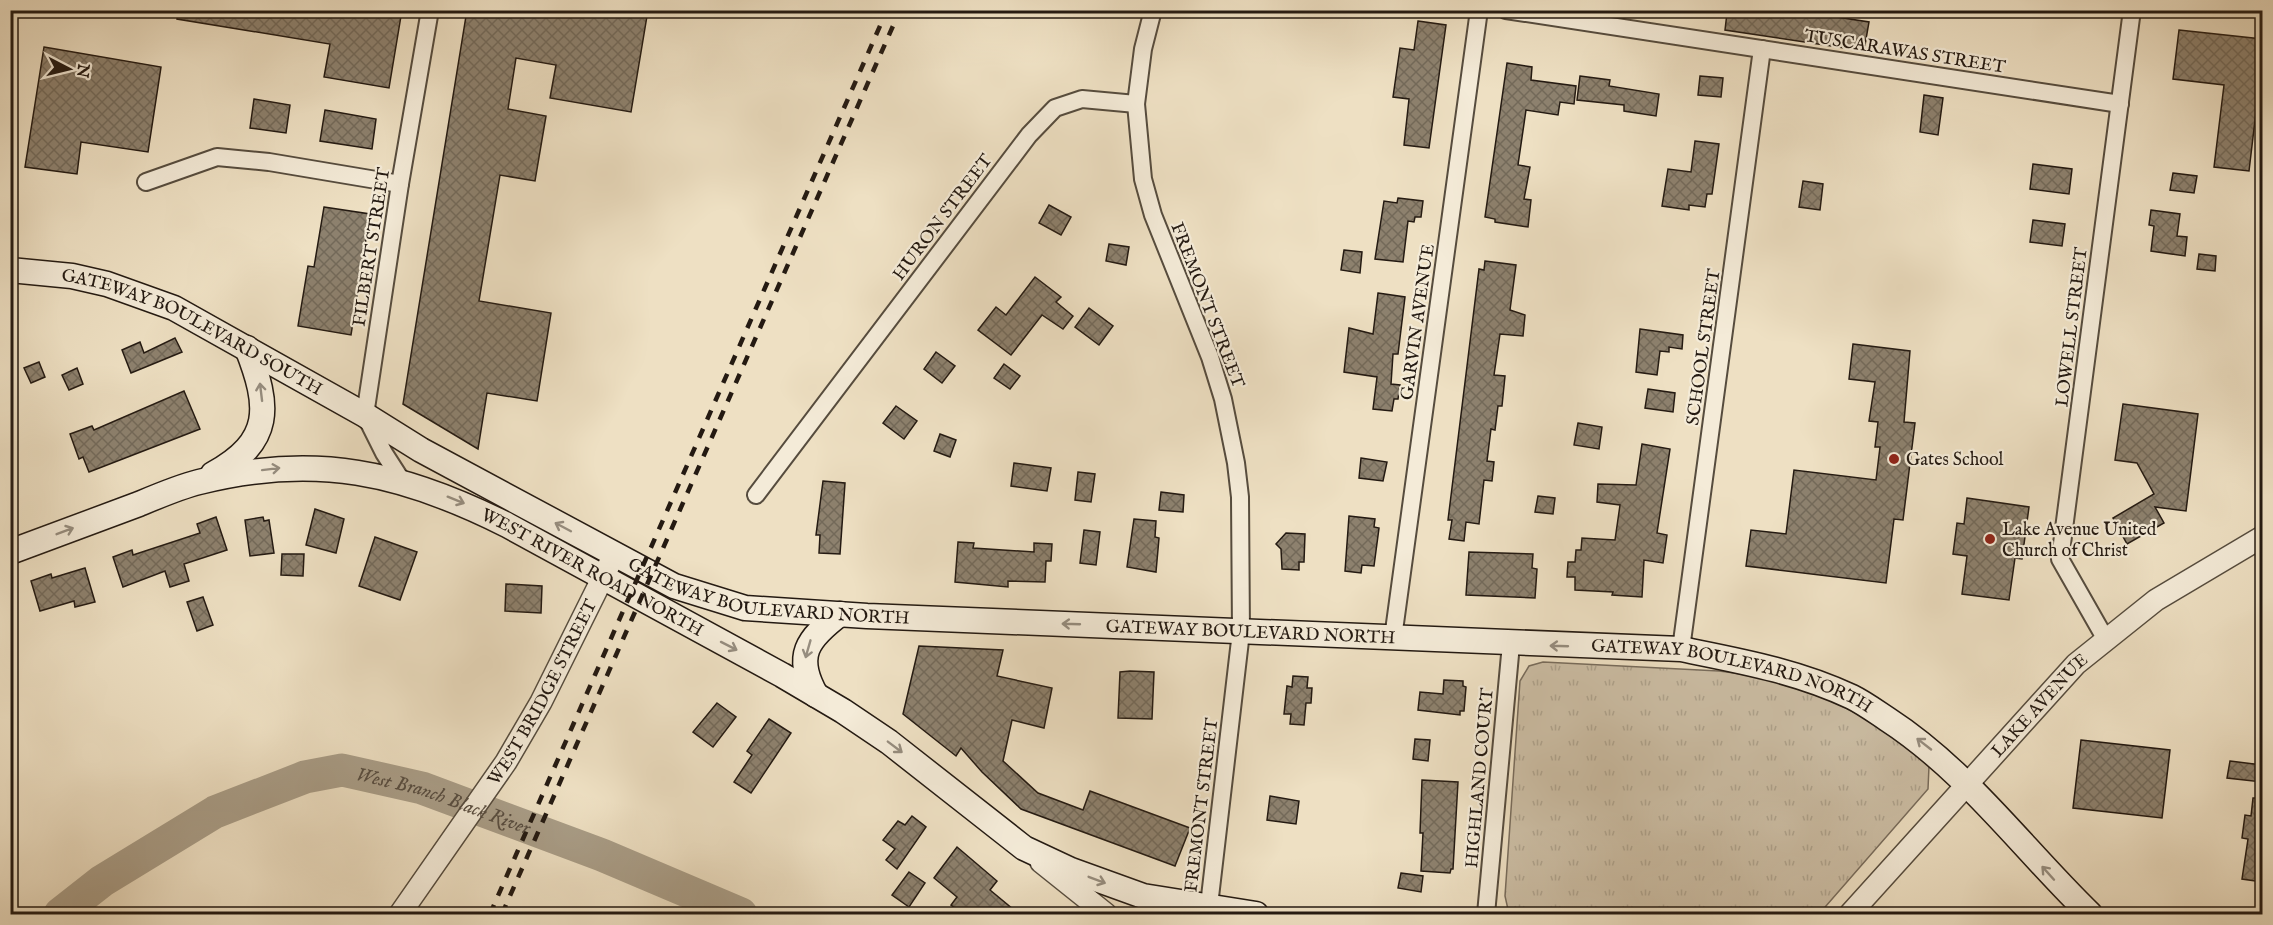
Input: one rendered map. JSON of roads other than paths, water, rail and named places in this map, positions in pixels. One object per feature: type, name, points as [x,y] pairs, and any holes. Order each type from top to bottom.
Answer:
[{"type":"main road","name":"GATEWAY BOULEVARD SOUTH","points":[[10,270],[72,276],[141,294],[174,308],[365,415]]},
{"type":"main road","points":[[197,482],[234,462],[254,442],[262,415],[262,394],[247,348]]},
{"type":"main road","name":"GATEWAY BOULEVARD NORTH","points":[[365,415],[421,450],[674,586],[709,599],[745,608],[1511,644],[1681,649],[1790,673],[1855,698],[1913,736],[1968,782],[2055,880],[2090,915]]},
{"type":"main road","name":"WEST RIVER ROAD NORTH","points":[[10,552],[197,482],[273,468],[360,472],[402,481],[465,504],[816,695],[889,742],[1024,849]]},
{"type":"main road","points":[[816,695],[806,673],[808,646],[817,633],[840,614]]},
{"type":"main road","points":[[1024,849],[1127,891],[1209,911],[1256,915]]},
{"type":"street","name":"FILBERT STREET","points":[[365,415],[400,184],[430,10]]},
{"type":"street","points":[[1136,104],[1143,50],[1154,10]]},
{"type":"street","name":"GARVIN AVENUE","points":[[1393,638],[1479,10]]},
{"type":"street","name":"TUSCARAWAS STREET","points":[[1506,10],[2120,104]]},
{"type":"street","name":"LOWELL STREET","points":[[2105,638],[2060,560],[2132,10]]},
{"type":"street","name":"SCHOOL STREET","points":[[1681,649],[1762,49]]},
{"type":"street","name":"HURON STREET","points":[[756,495],[1029,135],[1055,108],[1082,99],[1136,104]]},
{"type":"street","name":"FREMONT STREET","points":[[1136,104],[1143,179],[1153,215],[1210,357],[1231,434],[1239,497],[1241,632],[1209,911]]},
{"type":"street","points":[[146,182],[217,157],[269,162],[400,184]]},
{"type":"street","points":[[365,415],[384,453],[402,481]]},
{"type":"street","name":"LAKE AVENUE","points":[[1850,915],[2042,699],[2105,638],[2156,600],[2262,537]]},
{"type":"street","name":"WEST BRIDGE STREET","points":[[400,915],[506,762],[541,702],[614,555]]},
{"type":"street","name":"HIGHLAND COURT","points":[[1486,915],[1511,644]]},
{"type":"street","name":"WEST RIVER ROAD NORTH","points":[[1024,849],[1106,915]]},
{"type":"waterway","name":"West Branch Black River","points":[[60,914],[102,881],[215,812],[305,777],[342,770],[422,788],[602,855],[741,914]]},
{"type":"railway","points":[[490,914],[887,10]]},
{"type":"railway","points":[[502,914],[900,10]]},
{"type":"place","name":"Gates School","points":[[1894,459]]},
{"type":"place","name":"Lake Avenue United Church of Christ","points":[[1990,539]]}]
